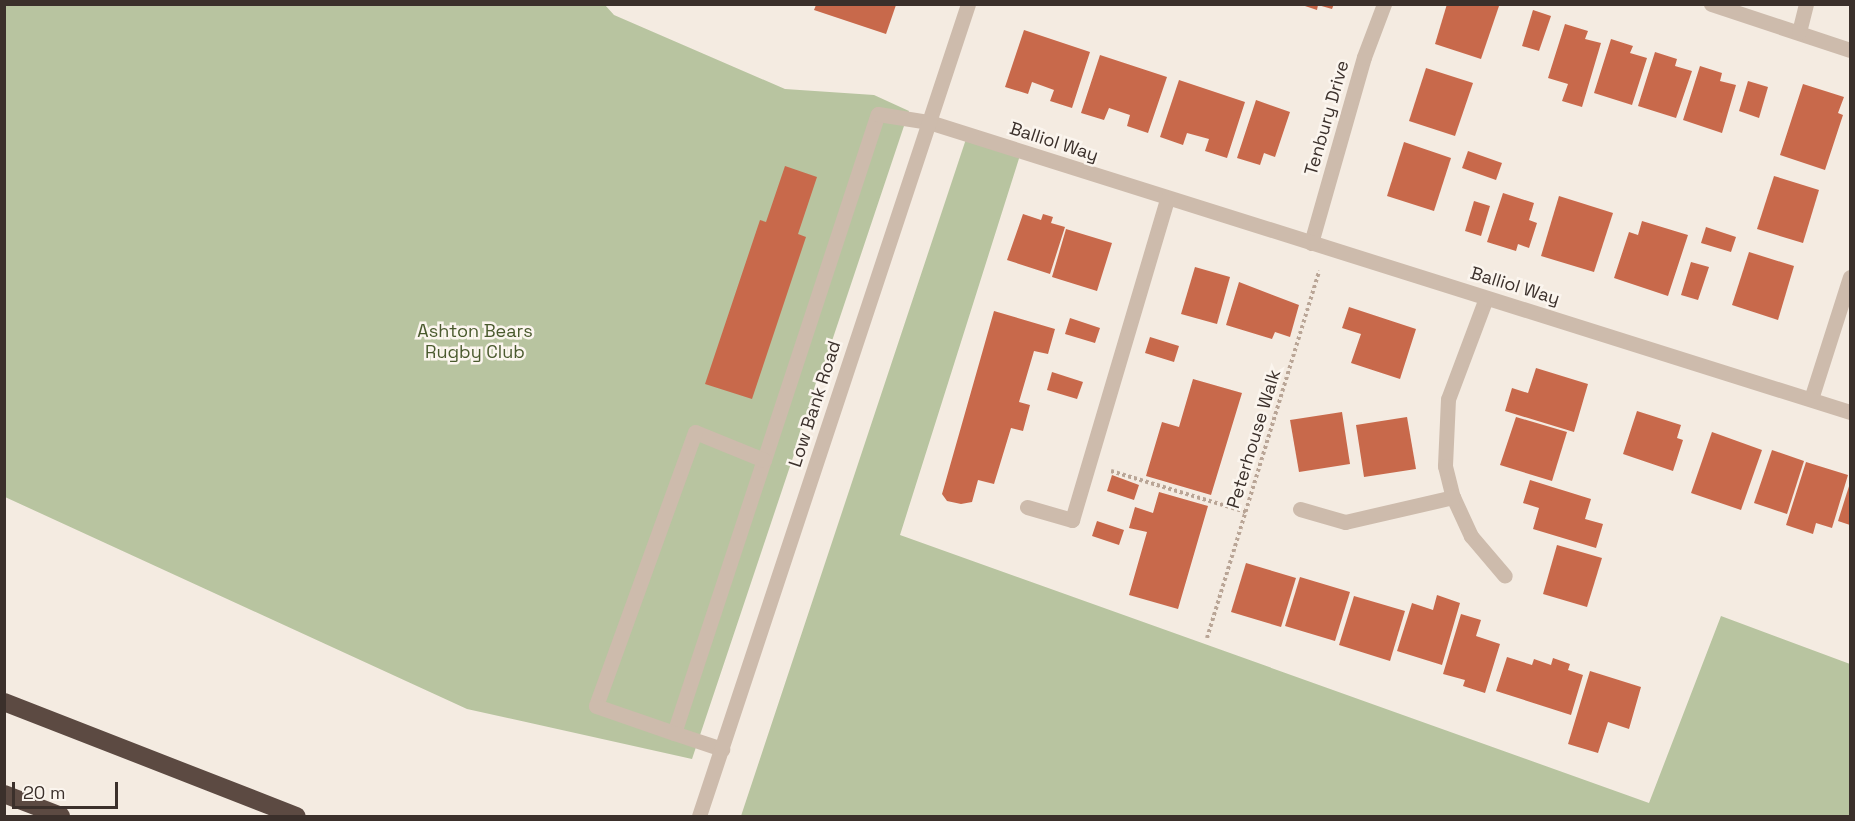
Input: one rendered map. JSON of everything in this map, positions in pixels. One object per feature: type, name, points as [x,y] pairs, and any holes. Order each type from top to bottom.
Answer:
[{"type":"highway","points":[[4,702],[297,816]]},
{"type":"highway","points":[[4,794],[61,816]]},
{"type":"street","name":"Low Bank Road","points":[[699,816],[968,4]]},
{"type":"street","name":"Tenbury Drive","points":[[1319,245],[1364,57],[1384,4]]},
{"type":"street","points":[[1711,4],[1851,50]]},
{"type":"street","points":[[1799,32],[1806,4]]},
{"type":"street","name":"Balliol Way","points":[[764,460],[878,114],[929,122],[1167,199],[1851,412]]},
{"type":"street","points":[[1027,507],[1072,520],[1167,199]]},
{"type":"street","points":[[1811,399],[1851,277]]},
{"type":"street","points":[[1486,298],[1448,399],[1445,466],[1453,497],[1471,536],[1505,576]]},
{"type":"street","points":[[674,733],[764,460],[695,432],[596,706],[674,733],[722,749]]},
{"type":"street","points":[[1300,509],[1345,522],[1453,497]]},
{"type":"path","name":"Peterhouse Walk","points":[[1207,638],[1246,512],[1319,245]]},
{"type":"path","points":[[1089,464],[1246,512]]},
{"type":"green space","name":"Ashton Bears Rugby Club","points":[[5,5],[605,5],[614,15],[785,89],[874,95],[909,111],[692,759],[467,709],[5,497]]},
{"type":"green space","points":[[968,133],[1022,149],[900,535],[1649,803],[1721,616],[1850,664],[1850,816],[741,816]]},
{"type":"building","points":[[1299,4],[1334,4],[1332,9],[1318,5],[1317,10]]},
{"type":"building","points":[[1447,4],[1499,6],[1481,59],[1435,44]]},
{"type":"building","points":[[816,5],[896,5],[886,34],[814,10]]},
{"type":"building","points":[[1533,10],[1551,16],[1539,51],[1522,46]]},
{"type":"building","points":[[1565,24],[1588,31],[1585,39],[1601,43],[1582,107],[1562,101],[1568,84],[1548,78]]},
{"type":"building","points":[[1024,30],[1090,52],[1072,108],[1050,101],[1054,90],[1032,82],[1028,94],[1005,87]]},
{"type":"building","points":[[1611,39],[1633,46],[1630,53],[1647,58],[1632,105],[1594,93]]},
{"type":"building","points":[[1655,52],[1677,59],[1675,66],[1692,71],[1676,118],[1638,106]]},
{"type":"building","points":[[1100,55],[1167,77],[1148,133],[1127,126],[1130,115],[1109,108],[1104,120],[1081,113]]},
{"type":"building","points":[[1700,66],[1722,73],[1720,81],[1736,85],[1722,133],[1683,120]]},
{"type":"building","points":[[1426,68],[1473,83],[1455,136],[1409,121]]},
{"type":"building","points":[[1179,80],[1245,102],[1227,158],[1205,151],[1209,139],[1187,133],[1183,145],[1160,137]]},
{"type":"building","points":[[1748,81],[1768,87],[1759,118],[1739,111]]},
{"type":"building","points":[[1803,84],[1844,97],[1838,113],[1843,115],[1825,170],[1780,155]]},
{"type":"building","points":[[1256,100],[1290,112],[1275,157],[1264,153],[1260,165],[1237,158]]},
{"type":"building","points":[[1404,142],[1451,158],[1434,211],[1387,196]]},
{"type":"building","points":[[1468,151],[1502,163],[1496,180],[1462,168]]},
{"type":"building","points":[[785,166],[817,177],[798,234],[806,237],[752,399],[705,384],[760,220],[766,222]]},
{"type":"building","points":[[1774,176],[1819,190],[1803,243],[1757,229]]},
{"type":"building","points":[[1503,193],[1534,203],[1529,220],[1537,223],[1529,248],[1518,244],[1516,251],[1487,242]]},
{"type":"building","points":[[1559,196],[1613,213],[1594,272],[1541,256]]},
{"type":"building","points":[[1474,201],[1490,206],[1481,236],[1465,231]]},
{"type":"building","points":[[1023,214],[1041,220],[1043,214],[1053,217],[1051,223],[1065,227],[1050,274],[1007,260]]},
{"type":"building","points":[[1642,221],[1688,235],[1668,296],[1614,278],[1629,232],[1638,235]]},
{"type":"building","points":[[1706,227],[1736,237],[1731,252],[1701,243]]},
{"type":"building","points":[[1066,229],[1112,243],[1097,291],[1052,277]]},
{"type":"building","points":[[1749,252],[1794,266],[1778,320],[1732,305]]},
{"type":"building","points":[[1691,262],[1709,267],[1698,300],[1681,295]]},
{"type":"building","points":[[1195,267],[1230,277],[1217,324],[1181,314]]},
{"type":"building","points":[[1239,282],[1299,305],[1290,337],[1275,332],[1272,339],[1226,325]]},
{"type":"building","points":[[1349,307],[1416,329],[1400,379],[1351,363],[1361,334],[1342,328]]},
{"type":"building","points":[[994,311],[1055,329],[1048,354],[1034,351],[1019,402],[1030,405],[1023,431],[1011,428],[994,484],[978,480],[972,502],[961,504],[947,501],[942,494]]},
{"type":"building","points":[[1070,318],[1100,328],[1095,343],[1065,334]]},
{"type":"building","points":[[1150,337],[1179,346],[1174,362],[1145,353]]},
{"type":"building","points":[[1536,368],[1588,384],[1574,432],[1505,411],[1512,388],[1528,393]]},
{"type":"building","points":[[1052,372],[1083,382],[1077,399],[1047,390]]},
{"type":"building","points":[[1193,379],[1242,393],[1211,495],[1146,476],[1162,422],[1179,427]]},
{"type":"building","points":[[1637,411],[1681,425],[1677,438],[1683,440],[1673,471],[1623,454]]},
{"type":"building","points":[[1342,412],[1350,464],[1299,472],[1290,420]]},
{"type":"building","points":[[1407,417],[1416,469],[1364,477],[1356,425]]},
{"type":"building","points":[[1516,417],[1567,432],[1552,481],[1500,465]]},
{"type":"building","points":[[1712,432],[1762,450],[1741,510],[1691,493]]},
{"type":"building","points":[[1772,450],[1804,461],[1787,514],[1754,503]]},
{"type":"building","points":[[1806,462],[1848,475],[1832,528],[1816,523],[1813,534],[1786,525]]},
{"type":"building","points":[[1112,475],[1139,485],[1134,500],[1107,491]]},
{"type":"building","points":[[1530,480],[1591,499],[1585,519],[1603,524],[1596,548],[1533,529],[1539,508],[1523,503]]},
{"type":"building","points":[[1850,483],[1850,525],[1838,521]]},
{"type":"building","points":[[1159,492],[1208,506],[1178,609],[1129,595],[1147,532],[1129,528],[1135,507],[1153,513]]},
{"type":"building","points":[[1097,521],[1124,530],[1119,545],[1092,536]]},
{"type":"building","points":[[1557,545],[1602,558],[1587,607],[1543,594]]},
{"type":"building","points":[[1246,563],[1296,578],[1281,627],[1231,612]]},
{"type":"building","points":[[1300,577],[1350,592],[1335,641],[1285,626]]},
{"type":"building","points":[[1437,595],[1460,603],[1442,665],[1397,651],[1412,603],[1433,610]]},
{"type":"building","points":[[1354,596],[1405,611],[1390,661],[1339,645]]},
{"type":"building","points":[[1461,614],[1481,620],[1476,636],[1500,644],[1485,693],[1463,686],[1465,680],[1443,674]]},
{"type":"building","points":[[1507,657],[1532,665],[1534,659],[1551,665],[1553,658],[1570,664],[1568,670],[1583,675],[1571,715],[1496,691]]},
{"type":"building","points":[[1590,671],[1641,687],[1629,729],[1608,722],[1598,753],[1568,744]]}]
